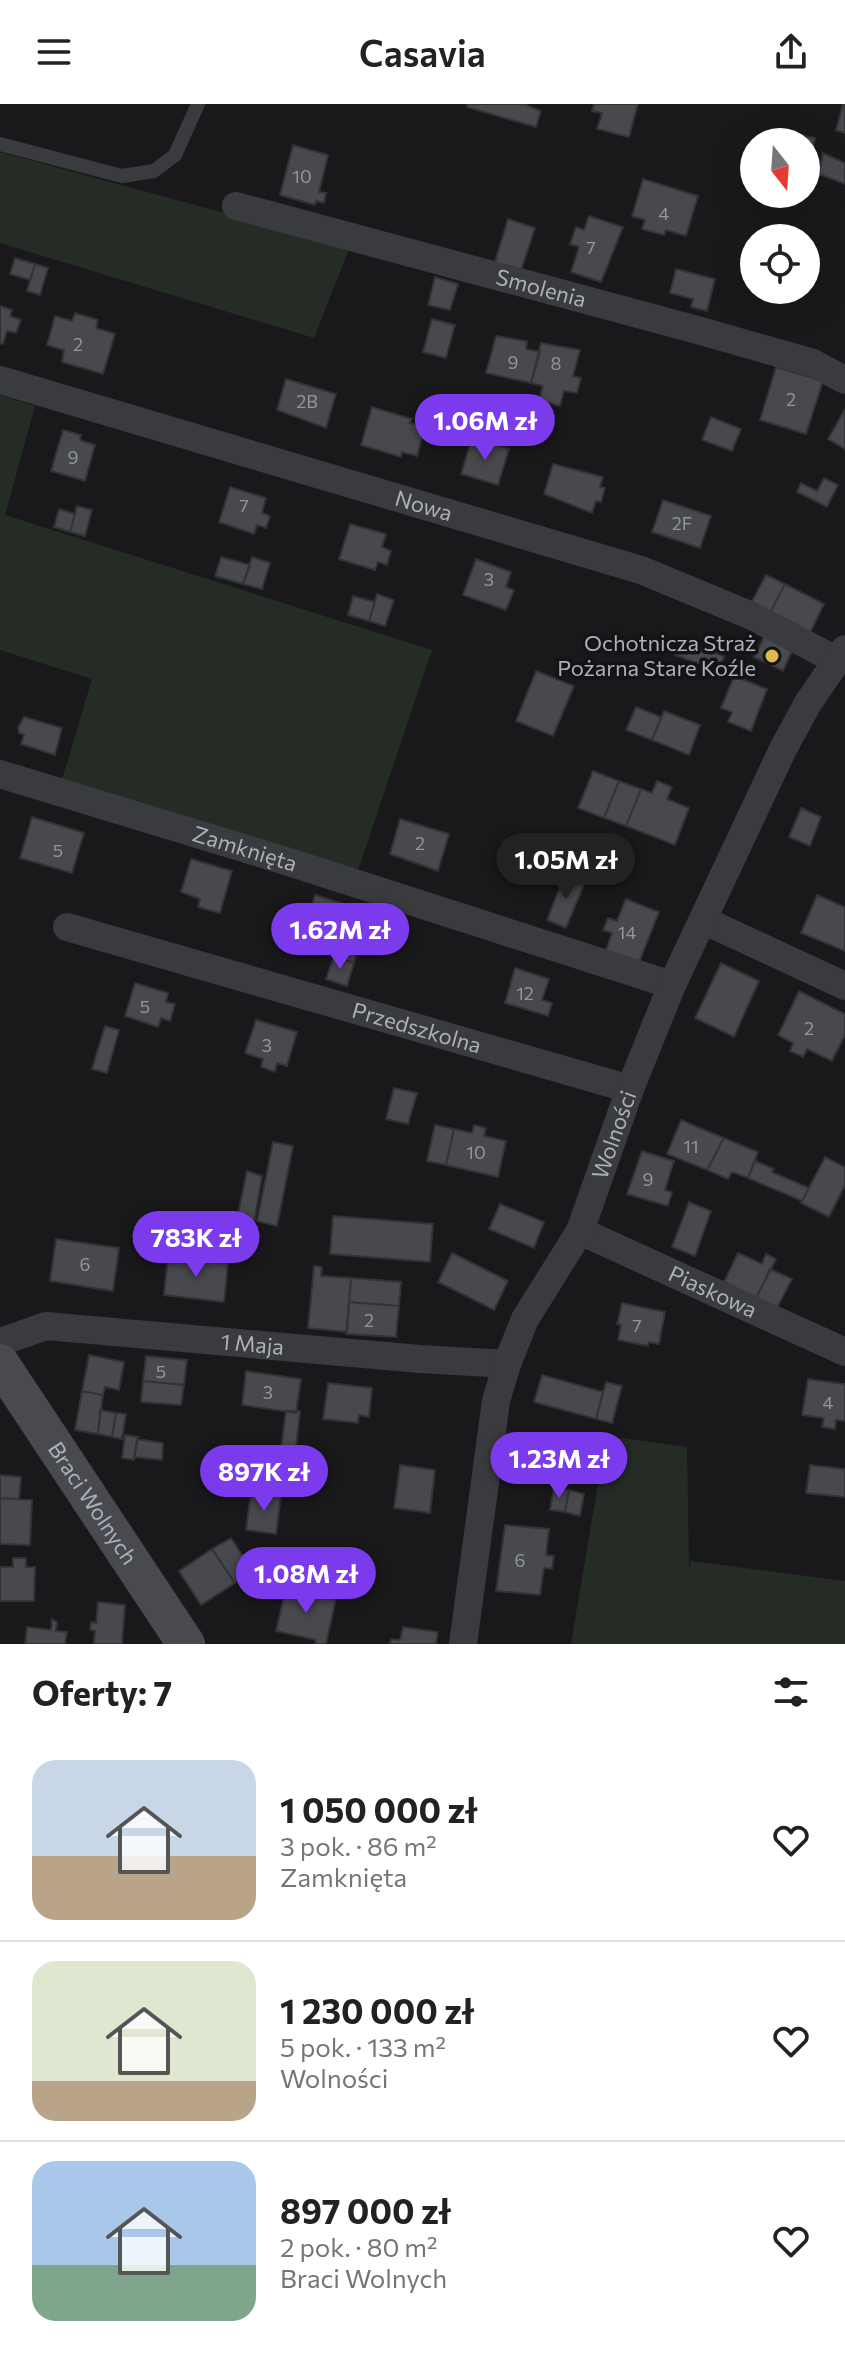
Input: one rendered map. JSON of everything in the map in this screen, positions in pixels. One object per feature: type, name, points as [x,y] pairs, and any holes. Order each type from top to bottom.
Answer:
[{"type":"main road","name":"Braci Wolnych","points":[[0,1364],[186,1644]]},
{"type":"street","name":"Smolenia","points":[[236,206],[813,363],[845,380]]},
{"type":"street","name":"Nowa","points":[[0,380],[641,570],[841,654]]},
{"type":"street","name":"Wolności","points":[[463,1644],[496,1401],[507,1364],[525,1319],[580,1231],[630,1089],[672,985],[783,749],[808,703],[841,654]]},
{"type":"street","name":"Zamknięta","points":[[0,774],[672,985]]},
{"type":"street","points":[[703,920],[845,986]]},
{"type":"street","name":"Przedszkolna","points":[[67,927],[630,1089]]},
{"type":"street","name":"Piaskowa","points":[[580,1231],[845,1352]]},
{"type":"street","name":"1 Maja","points":[[0,1342],[46,1326],[507,1364]]},
{"type":"lane","points":[[0,144],[122,176],[154,171],[175,155],[198,104]]},
{"type":"shaded area","points":[[0,152],[350,247],[314,338],[0,243]]},
{"type":"shaded area","points":[[0,395],[35,406],[5,515],[432,650],[358,870],[62,780],[92,679],[0,650]]},
{"type":"shaded area","points":[[606,1436],[687,1447],[689,1570],[691,1561],[845,1581],[845,1644],[571,1644]]},
{"type":"building","points":[[468,104],[524,104],[541,111],[536,127],[467,107]]},
{"type":"building","points":[[594,104],[638,104],[629,137],[597,129],[602,113],[592,111]]},
{"type":"building","points":[[845,104],[845,133],[836,130]]},
{"type":"building","points":[[293,145],[328,155],[319,192],[326,193],[324,203],[316,201],[315,205],[280,195]]},
{"type":"building","points":[[823,153],[845,163],[845,184],[820,174]]},
{"type":"building","points":[[643,179],[698,196],[686,236],[666,230],[664,235],[642,229],[645,220],[632,216]]},
{"type":"building","points":[[589,216],[623,227],[601,282],[571,272],[579,247],[570,244],[576,227],[584,230]]},
{"type":"building","points":[[508,219],[535,228],[520,273],[494,265]]},
{"type":"building","points":[[15,258],[35,264],[30,280],[10,274]]},
{"type":"building","points":[[35,264],[48,268],[40,295],[27,291]]},
{"type":"building","points":[[676,269],[715,279],[707,311],[691,307],[693,299],[670,293]]},
{"type":"building","points":[[435,277],[458,284],[450,310],[428,305]]},
{"type":"building","points":[[0,306],[12,310],[10,316],[21,320],[16,333],[7,331],[3,344],[0,343]]},
{"type":"building","points":[[75,313],[98,320],[96,328],[115,334],[103,374],[62,362],[64,350],[47,345],[55,316],[72,321]]},
{"type":"building","points":[[432,319],[455,325],[446,358],[423,352]]},
{"type":"building","points":[[496,336],[527,341],[526,349],[540,352],[531,383],[486,373]]},
{"type":"building","points":[[541,343],[580,350],[573,376],[581,378],[577,393],[564,391],[560,406],[539,400],[543,386],[531,383]]},
{"type":"building","points":[[776,367],[823,381],[806,434],[760,420]]},
{"type":"building","points":[[286,379],[336,394],[326,428],[277,410]]},
{"type":"building","points":[[372,407],[412,419],[410,423],[425,427],[417,456],[402,452],[401,457],[361,445]]},
{"type":"building","points":[[845,409],[845,449],[828,439]]},
{"type":"building","points":[[711,417],[741,429],[732,451],[702,440]]},
{"type":"building","points":[[63,430],[81,435],[80,440],[95,445],[85,481],[51,471]]},
{"type":"building","points":[[472,438],[509,449],[498,485],[461,474]]},
{"type":"building","points":[[553,464],[603,477],[600,487],[605,488],[601,502],[596,501],[592,513],[544,494]]},
{"type":"building","points":[[824,478],[838,485],[827,507],[797,492],[801,483],[817,491]]},
{"type":"building","points":[[230,487],[266,498],[262,513],[270,516],[266,528],[257,525],[254,534],[219,522]]},
{"type":"building","points":[[663,500],[711,516],[700,548],[652,532]]},
{"type":"building","points":[[77,506],[92,510],[85,536],[70,532]]},
{"type":"building","points":[[59,509],[75,514],[70,532],[54,527]]},
{"type":"building","points":[[350,524],[386,534],[382,547],[391,551],[387,565],[378,562],[375,570],[339,559]]},
{"type":"building","points":[[221,557],[250,565],[243,584],[215,576]]},
{"type":"building","points":[[252,557],[270,563],[262,589],[243,584]]},
{"type":"building","points":[[476,559],[511,572],[506,587],[514,590],[506,610],[463,595]]},
{"type":"building","points":[[766,575],[785,584],[770,613],[751,603]]},
{"type":"building","points":[[785,584],[824,604],[810,633],[770,613]]},
{"type":"building","points":[[377,594],[394,600],[385,626],[369,621]]},
{"type":"building","points":[[353,596],[375,602],[369,621],[348,615]]},
{"type":"building","points":[[766,633],[794,647],[783,671],[754,657]]},
{"type":"building","points":[[681,640],[724,656],[719,671],[675,655]]},
{"type":"building","points":[[536,671],[574,686],[553,736],[516,721]]},
{"type":"building","points":[[734,676],[767,689],[751,731],[728,722],[732,712],[721,708]]},
{"type":"building","points":[[636,707],[661,717],[652,740],[626,730]]},
{"type":"building","points":[[664,711],[700,725],[689,755],[652,740]]},
{"type":"building","points":[[24,717],[62,728],[55,755],[21,744],[24,735],[19,733],[18,728]]},
{"type":"building","points":[[593,771],[619,781],[604,818],[578,808]]},
{"type":"building","points":[[619,781],[641,789],[626,826],[604,818]]},
{"type":"building","points":[[657,781],[672,787],[667,799],[689,808],[675,845],[626,826],[641,789],[652,793]]},
{"type":"building","points":[[801,808],[821,817],[810,846],[789,837]]},
{"type":"building","points":[[32,817],[84,833],[72,873],[20,858]]},
{"type":"building","points":[[400,819],[449,834],[438,871],[390,854]]},
{"type":"building","points":[[191,859],[232,871],[220,913],[198,907],[200,899],[181,892]]},
{"type":"building","points":[[565,874],[585,882],[566,928],[547,920]]},
{"type":"building","points":[[315,895],[347,905],[344,916],[353,918],[345,941],[305,929]]},
{"type":"building","points":[[817,895],[845,907],[845,951],[801,933]]},
{"type":"building","points":[[626,899],[659,912],[638,965],[605,953],[612,933],[603,930],[608,918],[617,921]]},
{"type":"building","points":[[338,943],[358,949],[354,963],[334,956]]},
{"type":"building","points":[[334,956],[354,963],[347,986],[326,979]]},
{"type":"building","points":[[721,963],[759,981],[734,1037],[695,1018]]},
{"type":"building","points":[[515,968],[549,979],[542,1000],[552,1003],[548,1016],[505,1003]]},
{"type":"building","points":[[135,983],[168,993],[166,1002],[175,1004],[170,1021],[161,1018],[158,1027],[125,1016]]},
{"type":"building","points":[[799,991],[845,1014],[845,1035],[832,1061],[807,1049],[803,1057],[790,1051],[793,1043],[778,1035]]},
{"type":"building","points":[[256,1020],[297,1032],[287,1066],[277,1063],[275,1072],[261,1067],[263,1059],[245,1053]]},
{"type":"building","points":[[105,1026],[119,1030],[107,1073],[92,1069]]},
{"type":"building","points":[[394,1088],[417,1093],[408,1124],[386,1119]]},
{"type":"building","points":[[681,1120],[724,1138],[707,1170],[667,1154]]},
{"type":"building","points":[[435,1125],[454,1129],[446,1165],[427,1161]]},
{"type":"building","points":[[474,1125],[486,1128],[484,1136],[506,1141],[498,1177],[446,1165],[454,1129],[472,1133]]},
{"type":"building","points":[[724,1138],[758,1152],[748,1178],[732,1172],[728,1179],[707,1170]]},
{"type":"building","points":[[273,1142],[293,1146],[277,1226],[257,1221]]},
{"type":"building","points":[[642,1151],[674,1161],[665,1190],[672,1192],[668,1206],[627,1194]]},
{"type":"building","points":[[825,1157],[845,1167],[845,1185],[829,1217],[801,1203]]},
{"type":"building","points":[[755,1161],[809,1188],[802,1201],[748,1178]]},
{"type":"building","points":[[247,1171],[262,1176],[254,1223],[237,1219]]},
{"type":"building","points":[[689,1202],[711,1211],[695,1256],[672,1247]]},
{"type":"building","points":[[500,1204],[544,1222],[534,1248],[489,1229]]},
{"type":"building","points":[[333,1216],[433,1224],[430,1262],[330,1254]]},
{"type":"building","points":[[56,1239],[119,1248],[113,1291],[50,1281]]},
{"type":"building","points":[[452,1253],[508,1281],[494,1310],[438,1282]]},
{"type":"building","points":[[738,1253],[762,1264],[766,1254],[776,1259],[756,1298],[724,1282]]},
{"type":"building","points":[[168,1256],[228,1263],[224,1302],[164,1295]]},
{"type":"building","points":[[314,1266],[322,1267],[321,1276],[351,1278],[347,1332],[308,1328]]},
{"type":"building","points":[[770,1269],[792,1279],[777,1308],[756,1298]]},
{"type":"building","points":[[351,1278],[401,1282],[399,1306],[349,1302]]},
{"type":"building","points":[[349,1302],[399,1306],[396,1337],[346,1334]]},
{"type":"building","points":[[622,1303],[665,1312],[659,1344],[649,1342],[648,1346],[618,1340],[621,1325],[617,1324]]},
{"type":"building","points":[[89,1355],[124,1362],[119,1390],[105,1387],[103,1395],[82,1391]]},
{"type":"building","points":[[146,1356],[187,1360],[184,1385],[143,1381]]},
{"type":"building","points":[[246,1371],[301,1379],[296,1413],[242,1405]]},
{"type":"building","points":[[542,1375],[603,1392],[596,1419],[534,1402]]},
{"type":"building","points":[[808,1379],[845,1384],[845,1421],[836,1420],[835,1429],[822,1427],[824,1418],[802,1415]]},
{"type":"building","points":[[143,1381],[184,1385],[181,1405],[141,1402]]},
{"type":"building","points":[[606,1382],[622,1386],[612,1423],[596,1419]]},
{"type":"building","points":[[328,1383],[372,1388],[369,1417],[359,1415],[358,1423],[323,1419]]},
{"type":"building","points":[[82,1391],[103,1395],[98,1434],[75,1430]]},
{"type":"building","points":[[100,1410],[116,1413],[112,1437],[98,1434]]},
{"type":"building","points":[[286,1411],[300,1411],[294,1466],[279,1464]]},
{"type":"building","points":[[116,1413],[126,1414],[122,1439],[112,1437]]},
{"type":"building","points":[[125,1435],[138,1437],[134,1460],[122,1458]]},
{"type":"building","points":[[137,1439],[163,1443],[162,1460],[134,1457]]},
{"type":"building","points":[[250,1460],[294,1466],[291,1490],[247,1484]]},
{"type":"building","points":[[400,1465],[435,1470],[430,1513],[394,1508]]},
{"type":"building","points":[[810,1465],[845,1469],[845,1497],[806,1493]]},
{"type":"building","points":[[0,1475],[21,1477],[19,1499],[0,1498]]},
{"type":"building","points":[[554,1487],[569,1490],[565,1512],[550,1510]]},
{"type":"building","points":[[569,1490],[584,1494],[580,1516],[565,1512]]},
{"type":"building","points":[[251,1492],[281,1496],[276,1534],[246,1530]]},
{"type":"building","points":[[0,1498],[32,1500],[30,1545],[0,1544]]},
{"type":"building","points":[[505,1525],[549,1529],[546,1555],[554,1556],[552,1569],[544,1568],[540,1595],[496,1591]]},
{"type":"building","points":[[231,1538],[253,1571],[235,1583],[212,1549]]},
{"type":"building","points":[[212,1549],[235,1583],[201,1605],[179,1571]]},
{"type":"building","points":[[13,1558],[26,1558],[26,1567],[35,1567],[34,1601],[0,1601],[0,1567],[13,1567]]},
{"type":"building","points":[[286,1588],[336,1599],[326,1644],[315,1644],[316,1640],[276,1631]]},
{"type":"building","points":[[98,1602],[125,1605],[122,1644],[94,1644],[95,1631],[90,1630],[91,1622],[96,1623]]},
{"type":"building","points":[[52,1619],[57,1622],[56,1631],[67,1632],[65,1644],[25,1644],[27,1627],[51,1630]]},
{"type":"building","points":[[403,1627],[438,1632],[436,1644],[390,1644],[391,1639],[400,1640]]},
{"type":"place","name":"Ochotnicza Straż Pożarna Stare Koźle","points":[[772,656]]}]
